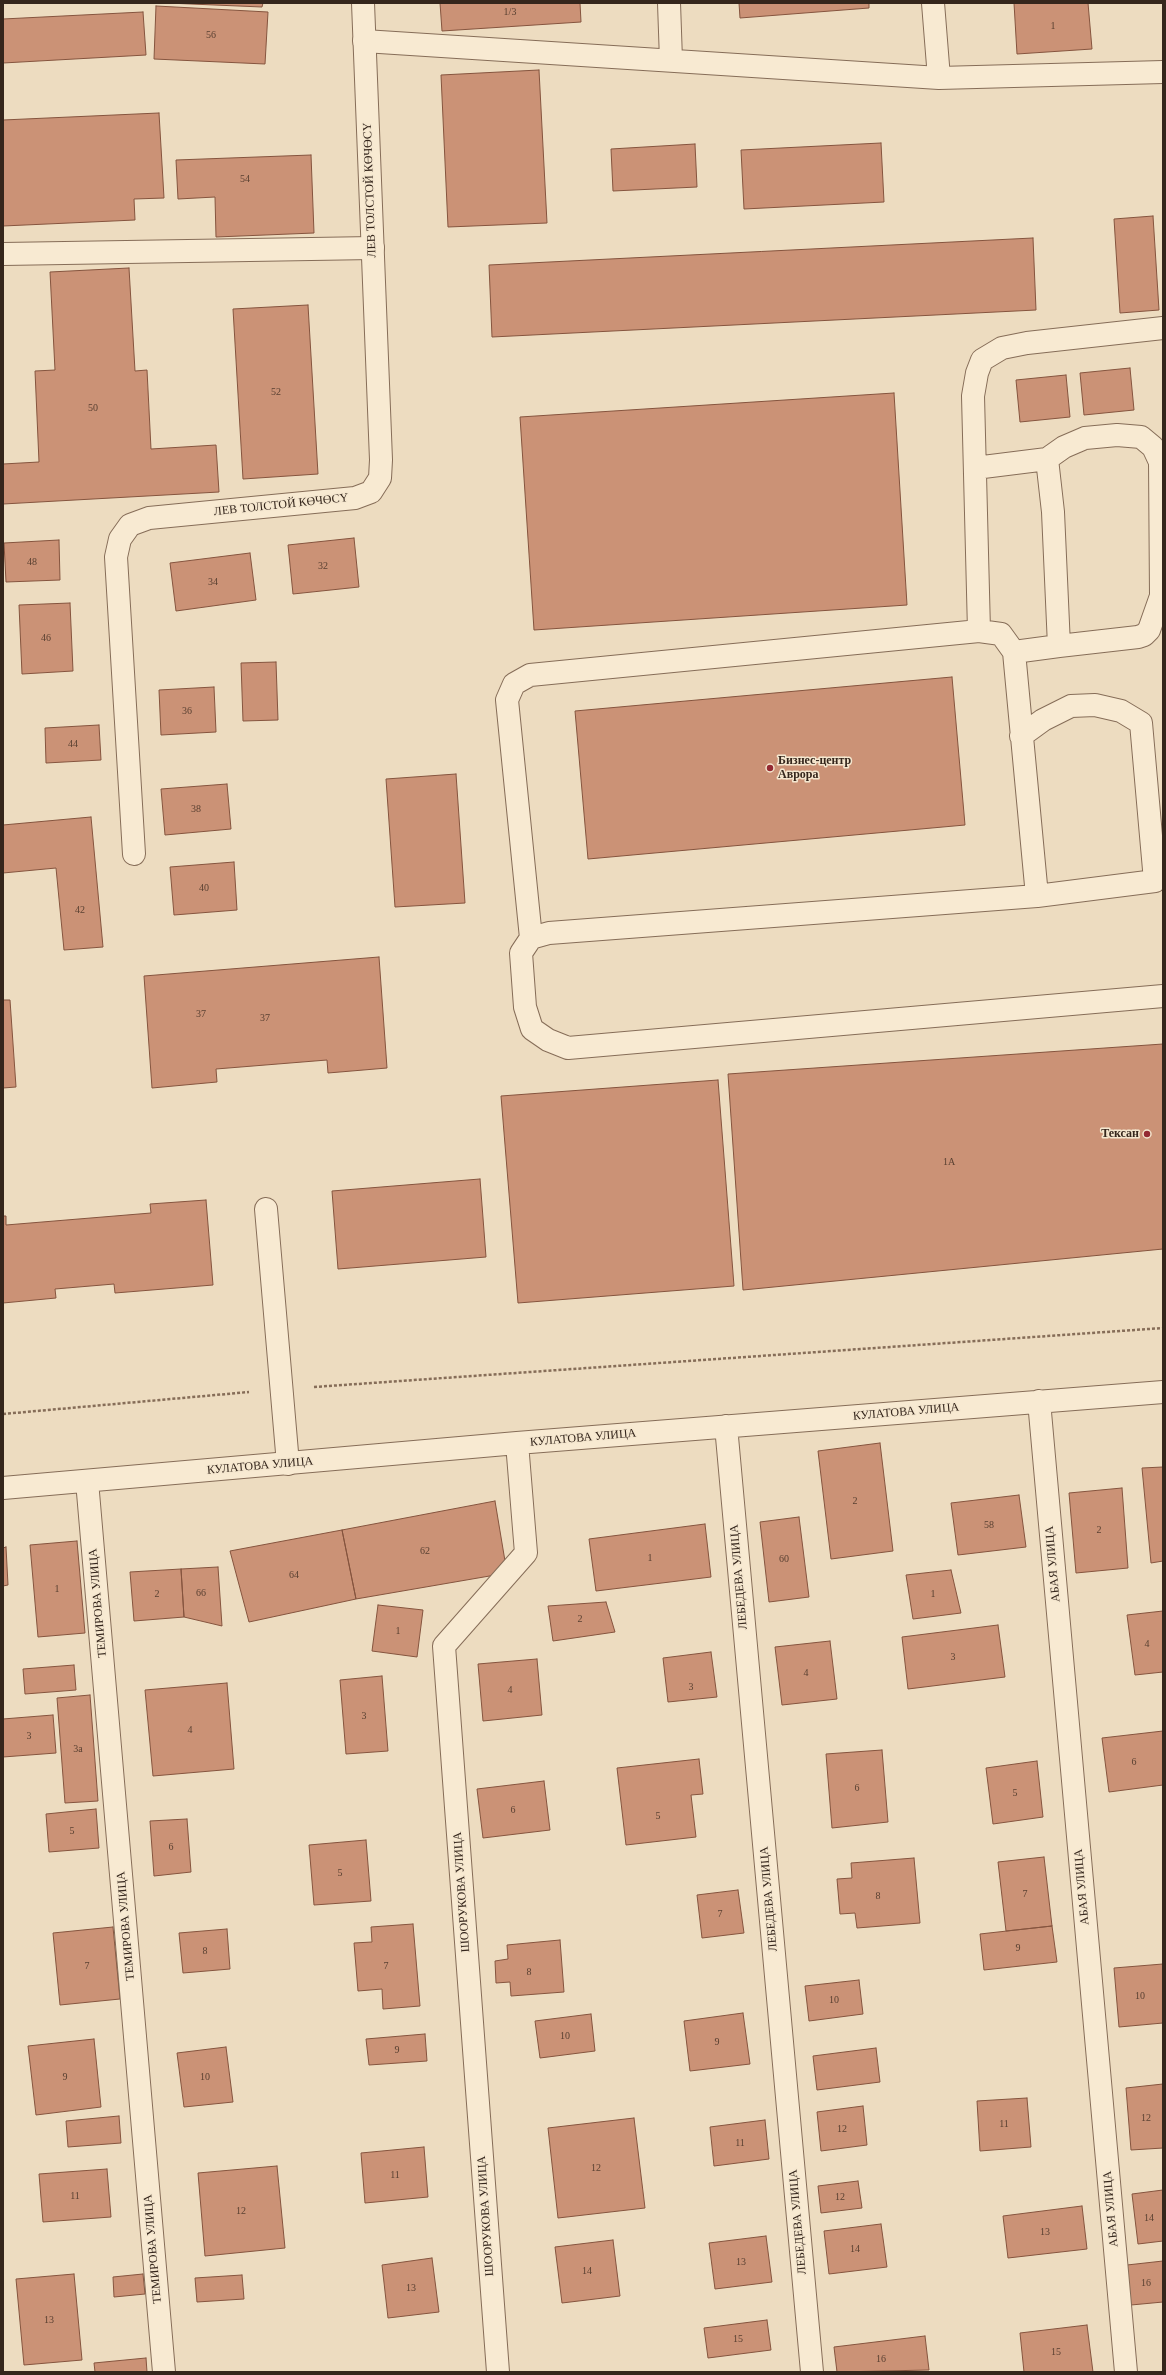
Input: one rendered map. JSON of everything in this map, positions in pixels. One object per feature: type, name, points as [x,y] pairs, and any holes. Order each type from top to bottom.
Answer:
[{"type":"street","name":"ЛЕВ ТОЛСТОЙ КӨЧӨСҮ","points":[[134,854],[116,556],[120,539],[130,525],[149,518],[354,498],[371,492],[380,478],[381,460],[363,3]]},
{"type":"street","points":[[669,3],[671,60]]},
{"type":"street","points":[[933,3],[939,78]]},
{"type":"street","points":[[364,41],[939,78],[1163,72]]},
{"type":"street","points":[[3,254],[372,248]]},
{"type":"street","points":[[979,631],[973,396],[977,373],[982,360],[1002,348],[1027,342],[1163,328]]},
{"type":"street","points":[[975,468],[1047,459],[1064,447],[1085,438],[1117,435],[1141,436],[1153,447],[1160,462],[1161,596],[1149,630],[1144,635],[1138,637],[1014,652]]},
{"type":"street","points":[[1047,459],[1051,486],[1058,593],[1059,646]]},
{"type":"street","points":[[1037,896],[1014,652],[1001,634],[979,631],[530,675],[514,684],[507,700],[531,938],[521,953],[525,1007],[532,1029],[548,1040],[568,1048],[1163,996]]},
{"type":"street","points":[[531,938],[549,933],[1037,896],[1159,881],[1141,723],[1120,711],[1095,705],[1071,706],[1044,720],[1021,736]]},
{"type":"street","points":[[266,1208],[288,1464]]},
{"type":"street","name":"КУЛАТОВА УЛИЦА","points":[[3,1488],[726,1426],[1163,1392]]},
{"type":"street","name":"АБАЯ УЛИЦА","points":[[1038,1401],[1126,2372]]},
{"type":"street","name":"ЛЕБЕДЕВА УЛИЦА","points":[[726,1426],[812,2372]]},
{"type":"street","name":"ШООРУКОВА УЛИЦА","points":[[498,2372],[444,1646],[526,1553],[517,1444]]},
{"type":"street","name":"ТЕМИРОВА УЛИЦА","points":[[87,1480],[164,2372]]},
{"type":"path","points":[[3,1414],[282,1389],[1163,1328]]},
{"type":"building","points":[[167,3],[263,3],[262,7]]},
{"type":"building","points":[[440,3],[580,3],[581,22],[442,31]]},
{"type":"building","points":[[739,3],[869,3],[869,8],[740,18]]},
{"type":"building","points":[[1014,3],[1088,3],[1092,49],[1017,54]]},
{"type":"building","points":[[156,6],[268,12],[265,64],[154,59]]},
{"type":"building","points":[[143,12],[146,55],[3,63],[3,19]]},
{"type":"building","points":[[539,70],[547,223],[448,227],[441,75]]},
{"type":"building","points":[[159,113],[164,198],[134,199],[135,220],[3,226],[3,120]]},
{"type":"building","points":[[881,143],[884,202],[744,209],[741,150]]},
{"type":"building","points":[[695,144],[697,187],[613,191],[611,149]]},
{"type":"building","points":[[311,155],[314,233],[216,237],[215,197],[178,199],[176,160]]},
{"type":"building","points":[[1153,216],[1159,310],[1120,313],[1114,219]]},
{"type":"building","points":[[1033,238],[1036,310],[492,337],[489,265]]},
{"type":"building","points":[[129,268],[135,371],[147,370],[151,449],[216,445],[219,492],[3,504],[3,464],[39,462],[35,371],[55,370],[50,272]]},
{"type":"building","points":[[308,305],[318,474],[243,479],[233,309]]},
{"type":"building","points":[[1130,368],[1134,410],[1084,415],[1080,373]]},
{"type":"building","points":[[1066,375],[1070,417],[1020,422],[1016,380]]},
{"type":"building","points":[[894,393],[907,605],[534,630],[520,417]]},
{"type":"building","points":[[354,538],[359,587],[293,594],[288,545]]},
{"type":"building","points":[[59,540],[60,580],[6,582],[4,543]]},
{"type":"building","points":[[250,553],[256,600],[176,611],[170,563]]},
{"type":"building","points":[[70,603],[73,671],[22,674],[19,605]]},
{"type":"building","points":[[276,662],[278,720],[243,721],[241,663]]},
{"type":"building","name":"Бизнес-центр Аврора","points":[[952,677],[965,825],[588,859],[575,711]]},
{"type":"building","points":[[214,687],[216,732],[161,735],[159,690]]},
{"type":"building","points":[[99,725],[101,760],[46,763],[45,728]]},
{"type":"building","points":[[456,774],[465,903],[395,907],[386,779]]},
{"type":"building","points":[[227,784],[231,829],[165,835],[161,789]]},
{"type":"building","points":[[91,817],[103,947],[64,950],[56,868],[3,873],[3,825]]},
{"type":"building","points":[[234,862],[237,910],[174,915],[170,867]]},
{"type":"building","points":[[379,957],[387,1068],[328,1073],[327,1060],[216,1069],[217,1082],[152,1088],[144,976]]},
{"type":"building","points":[[3,1000],[10,1000],[16,1087],[3,1088]]},
{"type":"building","points":[[1163,1044],[1163,1249],[743,1290],[728,1074]]},
{"type":"building","points":[[718,1080],[734,1286],[518,1303],[501,1096]]},
{"type":"building","points":[[480,1179],[486,1257],[338,1269],[332,1191]]},
{"type":"building","points":[[206,1200],[213,1285],[115,1293],[114,1284],[55,1289],[56,1298],[3,1303],[3,1216],[6,1216],[6,1225],[151,1213],[150,1204]]},
{"type":"building","points":[[880,1443],[893,1551],[831,1559],[818,1451]]},
{"type":"building","points":[[1163,1467],[1163,1561],[1151,1563],[1142,1468]]},
{"type":"building","points":[[1122,1488],[1128,1568],[1076,1573],[1069,1493]]},
{"type":"building","points":[[1019,1495],[1026,1547],[958,1555],[951,1503]]},
{"type":"building","points":[[495,1501],[507,1573],[356,1599],[342,1530]]},
{"type":"building","points":[[799,1517],[809,1597],[769,1602],[760,1522]]},
{"type":"building","points":[[705,1524],[711,1577],[596,1591],[589,1539]]},
{"type":"building","points":[[342,1530],[356,1599],[249,1622],[230,1551]]},
{"type":"building","points":[[77,1541],[85,1633],[38,1637],[30,1545]]},
{"type":"building","points":[[6,1547],[8,1585],[3,1586],[3,1548]]},
{"type":"building","points":[[218,1567],[222,1626],[184,1617],[181,1569]]},
{"type":"building","points":[[181,1569],[184,1617],[134,1621],[130,1572]]},
{"type":"building","points":[[951,1570],[961,1613],[913,1619],[906,1575]]},
{"type":"building","points":[[606,1602],[615,1632],[553,1641],[548,1606]]},
{"type":"building","points":[[378,1605],[423,1610],[417,1657],[372,1651]]},
{"type":"building","points":[[1163,1611],[1163,1672],[1135,1675],[1127,1615]]},
{"type":"building","points":[[998,1625],[1005,1677],[908,1689],[902,1637]]},
{"type":"building","points":[[830,1641],[837,1699],[782,1705],[775,1647]]},
{"type":"building","points":[[711,1652],[717,1697],[668,1702],[663,1658]]},
{"type":"building","points":[[537,1659],[542,1715],[483,1721],[478,1664]]},
{"type":"building","points":[[74,1665],[76,1690],[25,1694],[23,1669]]},
{"type":"building","points":[[382,1676],[388,1751],[346,1754],[340,1680]]},
{"type":"building","points":[[227,1683],[234,1769],[153,1776],[145,1690]]},
{"type":"building","points":[[90,1695],[98,1801],[65,1803],[57,1698]]},
{"type":"building","points":[[53,1715],[56,1753],[3,1757],[3,1719]]},
{"type":"building","points":[[1163,1731],[1163,1785],[1109,1792],[1102,1738]]},
{"type":"building","points":[[882,1750],[888,1822],[832,1828],[826,1754]]},
{"type":"building","points":[[699,1759],[703,1794],[691,1795],[696,1837],[626,1845],[617,1768]]},
{"type":"building","points":[[1037,1761],[1043,1817],[993,1824],[986,1768]]},
{"type":"building","points":[[544,1781],[550,1830],[483,1838],[477,1789]]},
{"type":"building","points":[[96,1809],[99,1848],[49,1852],[46,1814]]},
{"type":"building","points":[[187,1819],[191,1872],[154,1876],[150,1821]]},
{"type":"building","points":[[366,1840],[371,1901],[314,1905],[309,1845]]},
{"type":"building","points":[[1044,1857],[1052,1926],[1006,1931],[998,1862]]},
{"type":"building","points":[[914,1858],[920,1923],[857,1928],[855,1913],[840,1914],[837,1879],[852,1878],[851,1863]]},
{"type":"building","points":[[738,1890],[744,1933],[702,1938],[697,1895]]},
{"type":"building","points":[[413,1924],[420,2006],[383,2009],[382,1989],[358,1991],[354,1943],[372,1942],[371,1927]]},
{"type":"building","points":[[1052,1926],[1057,1962],[984,1970],[980,1934]]},
{"type":"building","points":[[113,1927],[120,1999],[60,2005],[53,1933]]},
{"type":"building","points":[[227,1929],[230,1969],[183,1973],[179,1933]]},
{"type":"building","points":[[560,1940],[564,1992],[511,1996],[510,1982],[496,1983],[495,1961],[508,1959],[507,1945]]},
{"type":"building","points":[[1163,1964],[1163,2023],[1119,2027],[1114,1968]]},
{"type":"building","points":[[859,1980],[863,2014],[809,2021],[805,1986]]},
{"type":"building","points":[[743,2013],[750,2064],[690,2071],[684,2021]]},
{"type":"building","points":[[591,2014],[595,2051],[540,2058],[535,2021]]},
{"type":"building","points":[[425,2034],[427,2061],[369,2065],[366,2039]]},
{"type":"building","points":[[94,2039],[101,2107],[36,2115],[28,2046]]},
{"type":"building","points":[[226,2047],[233,2102],[184,2107],[177,2053]]},
{"type":"building","points":[[876,2048],[880,2082],[817,2090],[813,2056]]},
{"type":"building","points":[[1163,2084],[1163,2148],[1131,2150],[1126,2088]]},
{"type":"building","points":[[1027,2098],[1031,2147],[980,2151],[977,2101]]},
{"type":"building","points":[[863,2106],[867,2145],[821,2151],[817,2112]]},
{"type":"building","points":[[119,2116],[121,2143],[68,2147],[66,2121]]},
{"type":"building","points":[[634,2118],[645,2208],[558,2218],[548,2128]]},
{"type":"building","points":[[765,2120],[769,2159],[714,2166],[710,2127]]},
{"type":"building","points":[[424,2147],[428,2197],[365,2203],[361,2153]]},
{"type":"building","points":[[277,2166],[285,2248],[205,2256],[198,2173]]},
{"type":"building","points":[[107,2169],[111,2217],[43,2222],[39,2174]]},
{"type":"building","points":[[858,2181],[862,2208],[821,2213],[818,2186]]},
{"type":"building","points":[[1163,2190],[1163,2241],[1138,2244],[1132,2194]]},
{"type":"building","points":[[1082,2206],[1087,2249],[1008,2258],[1003,2216]]},
{"type":"building","points":[[881,2224],[887,2267],[829,2274],[824,2231]]},
{"type":"building","points":[[766,2236],[772,2282],[715,2289],[709,2243]]},
{"type":"building","points":[[613,2240],[620,2296],[562,2303],[555,2247]]},
{"type":"building","points":[[432,2258],[439,2312],[388,2318],[382,2265]]},
{"type":"building","points":[[1163,2261],[1163,2302],[1131,2305],[1127,2265]]},
{"type":"building","points":[[74,2274],[82,2360],[24,2365],[16,2279]]},
{"type":"building","points":[[143,2274],[145,2294],[114,2297],[113,2277]]},
{"type":"building","points":[[242,2275],[244,2299],[197,2302],[195,2278]]},
{"type":"building","points":[[767,2320],[771,2350],[708,2358],[704,2328]]},
{"type":"building","points":[[1087,2325],[1093,2372],[1024,2372],[1020,2333]]},
{"type":"building","points":[[925,2336],[929,2370],[837,2372],[834,2347]]},
{"type":"building","points":[[146,2358],[147,2372],[95,2372],[94,2363]]},
{"type":"place","name":"Бизнес-центр Аврора","points":[[770,768]]},
{"type":"place","name":"Тексан","points":[[1147,1134]]}]
